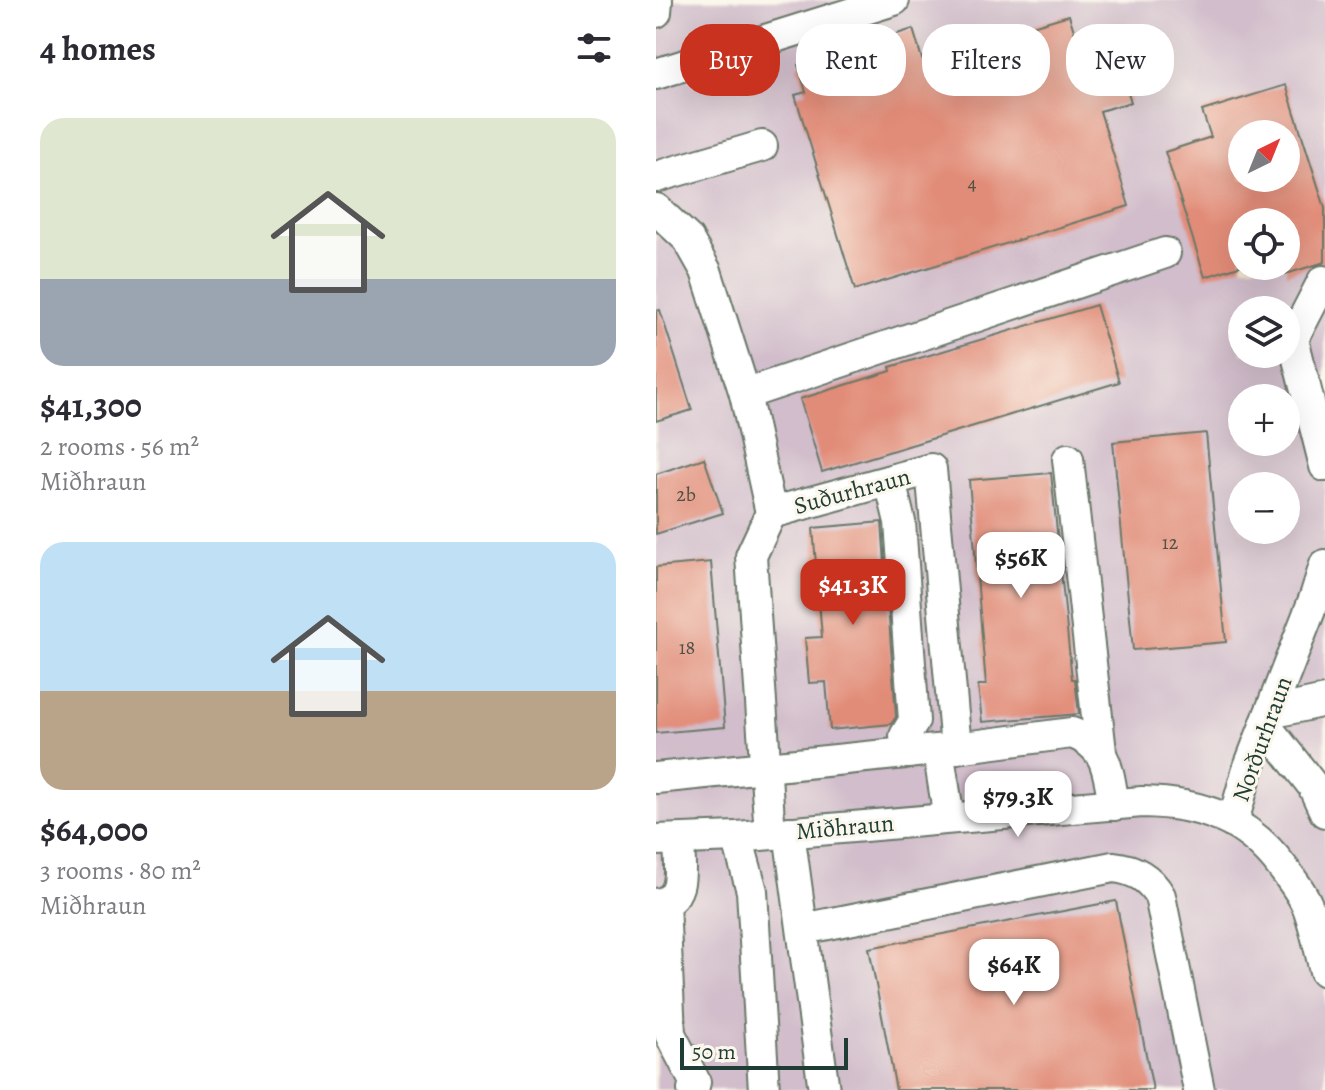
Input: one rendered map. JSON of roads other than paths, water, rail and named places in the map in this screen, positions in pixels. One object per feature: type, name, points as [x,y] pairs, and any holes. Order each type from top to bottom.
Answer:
[{"type":"street","points":[[656,12],[657,0]]},
{"type":"street","points":[[656,74],[894,0]]},
{"type":"street","points":[[656,177],[762,146]]},
{"type":"street","name":"Suðurhraun","points":[[656,209],[688,239],[699,258],[745,394],[771,513],[751,556],[765,768],[803,929],[824,1090]]},
{"type":"street","points":[[745,394],[1165,253]]},
{"type":"street","points":[[1323,281],[1293,339],[1324,461]]},
{"type":"street","points":[[1068,459],[1101,752],[1114,805]]},
{"type":"street","name":"Suðurhraun","points":[[771,513],[931,469],[934,751],[949,818]]},
{"type":"street","points":[[890,481],[900,522],[914,721],[905,736],[934,751]]},
{"type":"street","name":"Norðurhraun","points":[[1233,822],[1247,772],[1325,565]]},
{"type":"street","points":[[1325,701],[1268,719],[1313,786],[1325,812]]},
{"type":"street","points":[[656,778],[934,751],[1072,733],[1088,739],[1101,752]]},
{"type":"street","name":"Miðhraun","points":[[667,840],[1173,803],[1201,809],[1233,822],[1255,835],[1275,856],[1318,911],[1325,971]]},
{"type":"street","points":[[737,837],[752,891],[764,1090]]},
{"type":"street","points":[[667,840],[680,887],[676,894],[660,903],[670,1034],[695,1082],[693,1090]]},
{"type":"street","points":[[803,929],[1113,867],[1133,870],[1149,881],[1160,896],[1199,1090]]}]
